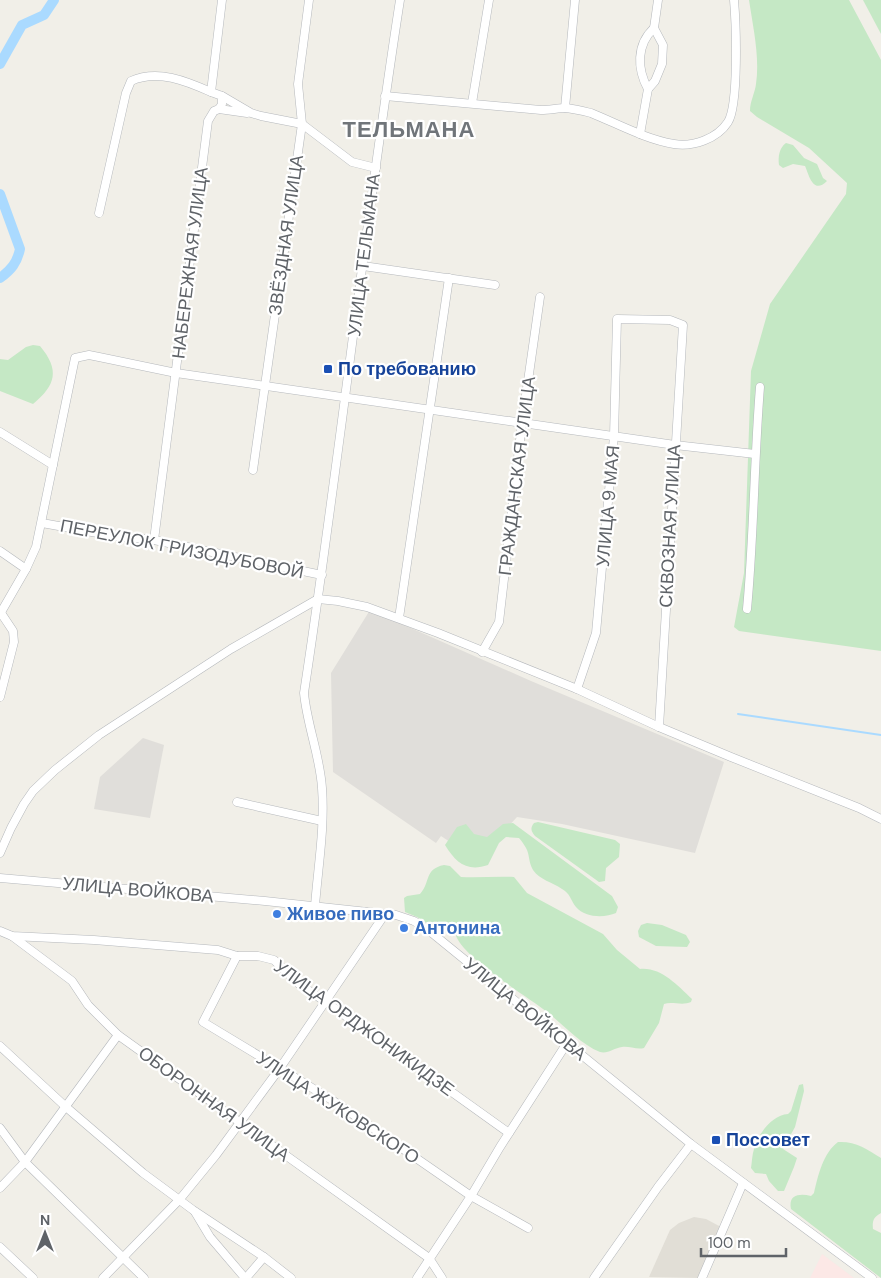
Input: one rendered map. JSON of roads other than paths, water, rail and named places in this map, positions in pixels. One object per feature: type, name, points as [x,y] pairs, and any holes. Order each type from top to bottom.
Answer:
[{"type":"street","points":[[211,92],[222,0]]},
{"type":"street","name":"ЗВЁЗДНАЯ УЛИЦА","points":[[252,470],[302,124],[298,84],[309,0]]},
{"type":"street","name":"УЛИЦА ТЕЛЬМАНА","points":[[315,906],[322,822],[322,787],[304,694],[322,575],[385,96],[400,0]]},
{"type":"street","points":[[472,103],[489,0]]},
{"type":"street","points":[[565,108],[575,0]]},
{"type":"street","points":[[648,89],[642,76],[640,56],[646,37],[654,28],[658,0]]},
{"type":"street","points":[[385,96],[541,110],[565,108],[591,113],[656,140],[675,144],[690,144],[721,131],[728,121],[734,103],[736,76],[734,0]]},
{"type":"street","points":[[640,134],[648,89],[655,81],[664,54],[663,45],[654,28]]},
{"type":"street","points":[[99,213],[131,81],[143,77],[181,79],[222,96],[251,113],[261,116]]},
{"type":"street","name":"НАБЕРЕЖНАЯ УЛИЦА","points":[[154,540],[208,121],[214,112],[219,110],[222,104],[222,96]]},
{"type":"street","points":[[219,110],[235,111],[302,124],[352,162],[376,168]]},
{"type":"street","points":[[363,266],[495,285]]},
{"type":"street","points":[[399,618],[449,278]]},
{"type":"street","name":"ГРАЖДАНСКАЯ УЛИЦА","points":[[482,652],[499,622],[522,423],[540,297]]},
{"type":"street","name":"УЛИЦА 9 МАЯ","points":[[576,688],[596,633],[614,436],[617,319],[670,320],[683,325]]},
{"type":"street","name":"СКВОЗНАЯ УЛИЦА","points":[[659,727],[683,325]]},
{"type":"street","points":[[0,697],[14,642],[13,631],[1,613],[36,547],[75,358],[89,355],[99,356],[176,373],[675,445],[755,454]]},
{"type":"street","points":[[747,609],[760,386]]},
{"type":"street","points":[[0,432],[53,465]]},
{"type":"street","name":"ПЕРЕУЛОК ГРИЗОДУБОВОЙ","points":[[42,523],[114,536],[154,540],[322,575]]},
{"type":"street","points":[[0,551],[26,569]]},
{"type":"street","points":[[0,853],[24,804],[33,791],[55,770],[99,735],[231,649],[318,599],[367,607],[438,632],[482,652],[576,688],[659,727],[859,808],[881,819]]},
{"type":"street","points":[[237,802],[322,822]]},
{"type":"street","name":"УЛИЦА ВОЙКОВА","points":[[0,878],[315,906],[400,916],[414,921],[427,929],[692,1144],[872,1278]]},
{"type":"street","points":[[103,1278],[180,1199],[240,1122],[280,1068],[385,914]]},
{"type":"street","name":"УЛИЦА ОРДЖОНИКИДЗЕ","points":[[0,931],[12,936],[94,940],[218,950],[237,956],[258,956],[274,960],[299,984],[509,1133]]},
{"type":"street","name":"ОБОРОННАЯ УЛИЦА","points":[[12,936],[72,981],[88,1005],[118,1035],[429,1258]]},
{"type":"street","name":"УЛИЦА ЖУКОВСКОГО","points":[[237,956],[203,1022],[354,1115],[471,1196],[528,1228]]},
{"type":"street","points":[[0,1188],[25,1162],[118,1035]]},
{"type":"street","points":[[417,1278],[567,1043]]},
{"type":"street","points":[[0,1046],[66,1107],[143,1173],[193,1210],[264,1257],[291,1278]]},
{"type":"street","points":[[0,1128],[25,1162],[144,1278]]},
{"type":"street","points":[[594,1278],[658,1187],[692,1144]]},
{"type":"street","points":[[702,1278],[743,1183]]},
{"type":"street","points":[[193,1210],[210,1237],[246,1278],[264,1257]]},
{"type":"street","points":[[0,1247],[33,1278]]},
{"type":"street","points":[[429,1258],[442,1278]]},
{"type":"waterway","points":[[0,64],[22,25],[44,15],[54,0]]},
{"type":"waterway","points":[[0,194],[20,249],[13,266],[0,278]]},
{"type":"waterway","points":[[738,714],[881,735]]},
{"type":"place","name":"По требованию","points":[[328,369]]},
{"type":"place","name":"Живое пиво","points":[[277,914]]},
{"type":"place","name":"Антонина","points":[[404,928]]},
{"type":"place","name":"Поссовет","points":[[716,1140]]},
{"type":"district","name":"ТЕЛЬМАНА","points":[[409,129]]}]
